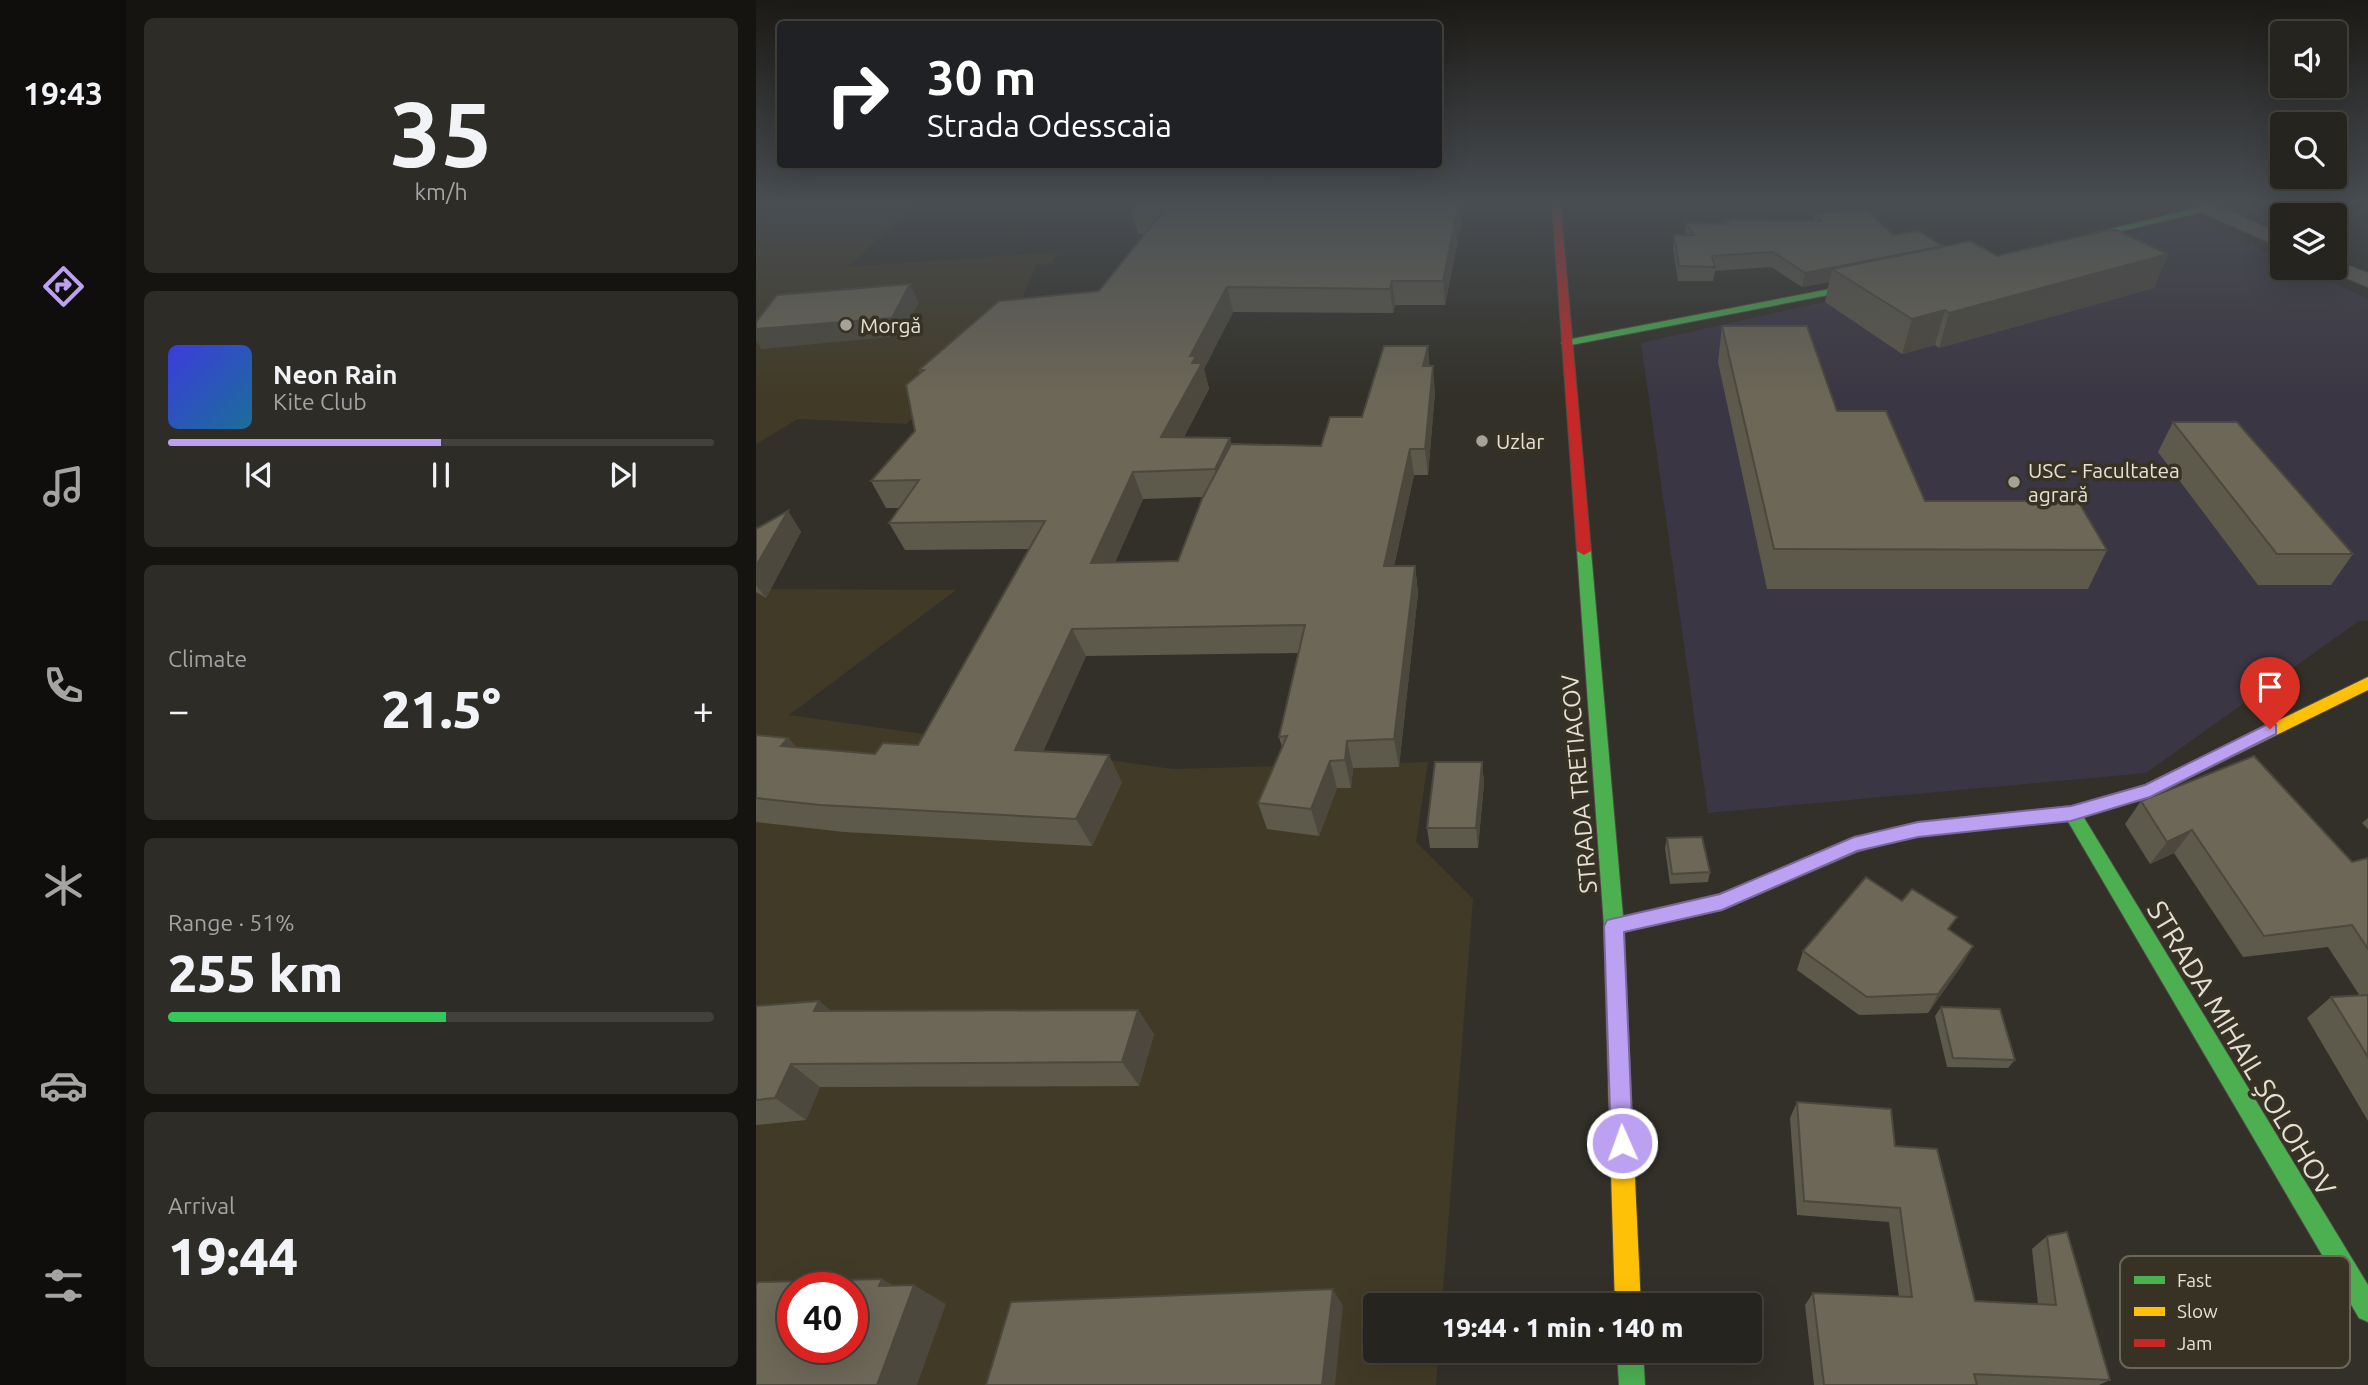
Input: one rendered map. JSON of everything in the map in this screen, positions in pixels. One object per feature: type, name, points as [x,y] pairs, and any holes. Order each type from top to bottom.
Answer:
[{"type":"street","name":"STRADA TRETIACOV","points":[[1561,267],[1614,926],[1628,1293]]},
{"type":"street","points":[[2347,272],[2368,281]]},
{"type":"street","points":[[1566,343],[1894,279]]},
{"type":"street","points":[[1614,926],[1722,902],[1854,845],[1918,830],[2071,813],[2150,790],[2368,683]]},
{"type":"street","name":"STRADA MIHAIL ȘOLOHOV","points":[[2071,813],[2336,1256]]},
{"type":"street","name":"STRADA MIHAIL ȘOLOHOV","points":[[2350,1279],[2368,1309]]},
{"type":"street","points":[[1631,1363],[1632,1385]]},
{"type":"shaded area","points":[[756,267],[1035,267],[1002,347],[906,424],[798,419],[756,444]]},
{"type":"shaded area","name":"USC - Facultatea agrară","points":[[1982,267],[2270,267],[2270,280],[2327,280],[2368,299],[2368,621],[2359,621],[2146,773],[1708,813],[1641,343]]},
{"type":"shaded area","points":[[756,584],[766,589],[956,590],[789,715],[1173,769],[1428,762],[1416,842],[1473,899],[1443,1293],[1363,1293],[1363,1363],[1438,1363],[1436,1385],[756,1385]]},
{"type":"building","points":[[1118,267],[1446,267],[1443,281],[1392,281],[1390,289],[1227,287],[1190,356],[1196,356],[1192,363],[1202,363],[1161,437],[1230,438],[1215,469],[1133,472],[1091,563],[1178,561],[1202,499],[1231,444],[1321,446],[1330,417],[1362,417],[1384,346],[1428,346],[1423,366],[1433,366],[1425,449],[1410,449],[1384,566],[1415,566],[1394,739],[1347,741],[1345,760],[1330,761],[1311,809],[1258,803],[1287,736],[1279,737],[1305,625],[1072,629],[1015,750],[1109,755],[1076,819],[820,805],[756,798],[756,735],[788,738],[781,746],[875,754],[883,743],[918,745],[1045,521],[889,523],[919,480],[871,481],[915,431],[906,385],[924,370],[919,370],[999,301],[1099,291]]},
{"type":"building","points":[[1795,267],[1838,267],[1805,273]]},
{"type":"building","points":[[1844,267],[2121,267],[1949,313],[1945,310],[1912,319],[1832,269]]},
{"type":"building","points":[[910,284],[892,318],[756,329],[756,322],[777,295]]},
{"type":"building","points":[[1722,326],[1807,326],[1837,411],[1886,411],[1925,501],[2078,501],[2107,550],[1774,549]]},
{"type":"building","points":[[2173,422],[2237,422],[2353,554],[2277,554]]},
{"type":"building","points":[[788,511],[756,566],[756,529]]},
{"type":"building","points":[[2254,756],[2352,862],[2368,858],[2368,949],[2352,925],[2264,936],[2192,830],[2167,842],[2141,801]]},
{"type":"building","points":[[1435,762],[1482,762],[1476,828],[1427,828]]},
{"type":"building","points":[[1702,837],[1710,872],[1672,874],[1667,838]]},
{"type":"building","points":[[1866,877],[1902,901],[1912,889],[1957,917],[1948,929],[1973,946],[1938,994],[1867,997],[1803,951]]},
{"type":"building","points":[[2368,995],[2368,1057],[2331,997]]},
{"type":"building","points":[[819,1001],[814,1011],[1138,1010],[1122,1062],[791,1064],[775,1098],[756,1100],[756,1006]]},
{"type":"building","points":[[1941,1007],[2000,1009],[2015,1060],[1953,1058]]},
{"type":"building","points":[[1797,1102],[1891,1109],[1895,1146],[1937,1149],[1975,1301],[2056,1305],[2047,1236],[2067,1232],[2110,1380],[1974,1374],[1977,1385],[1824,1385],[1813,1293],[1912,1297],[1900,1208],[1804,1201]]},
{"type":"building","points":[[868,1279],[882,1279],[879,1286],[914,1285],[877,1385],[756,1385],[758,1282],[777,1282],[777,1363],[868,1363]]},
{"type":"building","points":[[1333,1289],[1322,1385],[986,1385],[1011,1302]]},
{"type":"traffic: fast","points":[[1566,343],[1877,283]]},
{"type":"traffic: fast","points":[[1584,551],[1614,926],[1619,1073]]},
{"type":"traffic: fast","points":[[2072,813],[2336,1256]]},
{"type":"traffic: fast","points":[[1614,926],[1722,902],[1854,845],[1881,838]]},
{"type":"traffic: fast","points":[[2350,1279],[2368,1309]]},
{"type":"traffic: fast","points":[[1631,1363],[1632,1385]]},
{"type":"traffic: slow","points":[[1881,838],[1918,829],[2072,813],[2150,790],[2368,683]]},
{"type":"traffic: slow","points":[[1619,1073],[1627,1293]]},
{"type":"traffic: jam","points":[[1561,267],[1584,551]]},
{"type":"place","name":"Morgă","points":[[846,325]]},
{"type":"place","name":"Uzlar","points":[[1482,441]]},
{"type":"place","name":"USC - Facultatea agrară","points":[[2014,482]]},
{"type":"route","points":[[1622,1143],[1614,926],[1722,902],[1786,872],[1854,845],[1918,830],[2071,813],[2150,790],[2270,729]]}]
